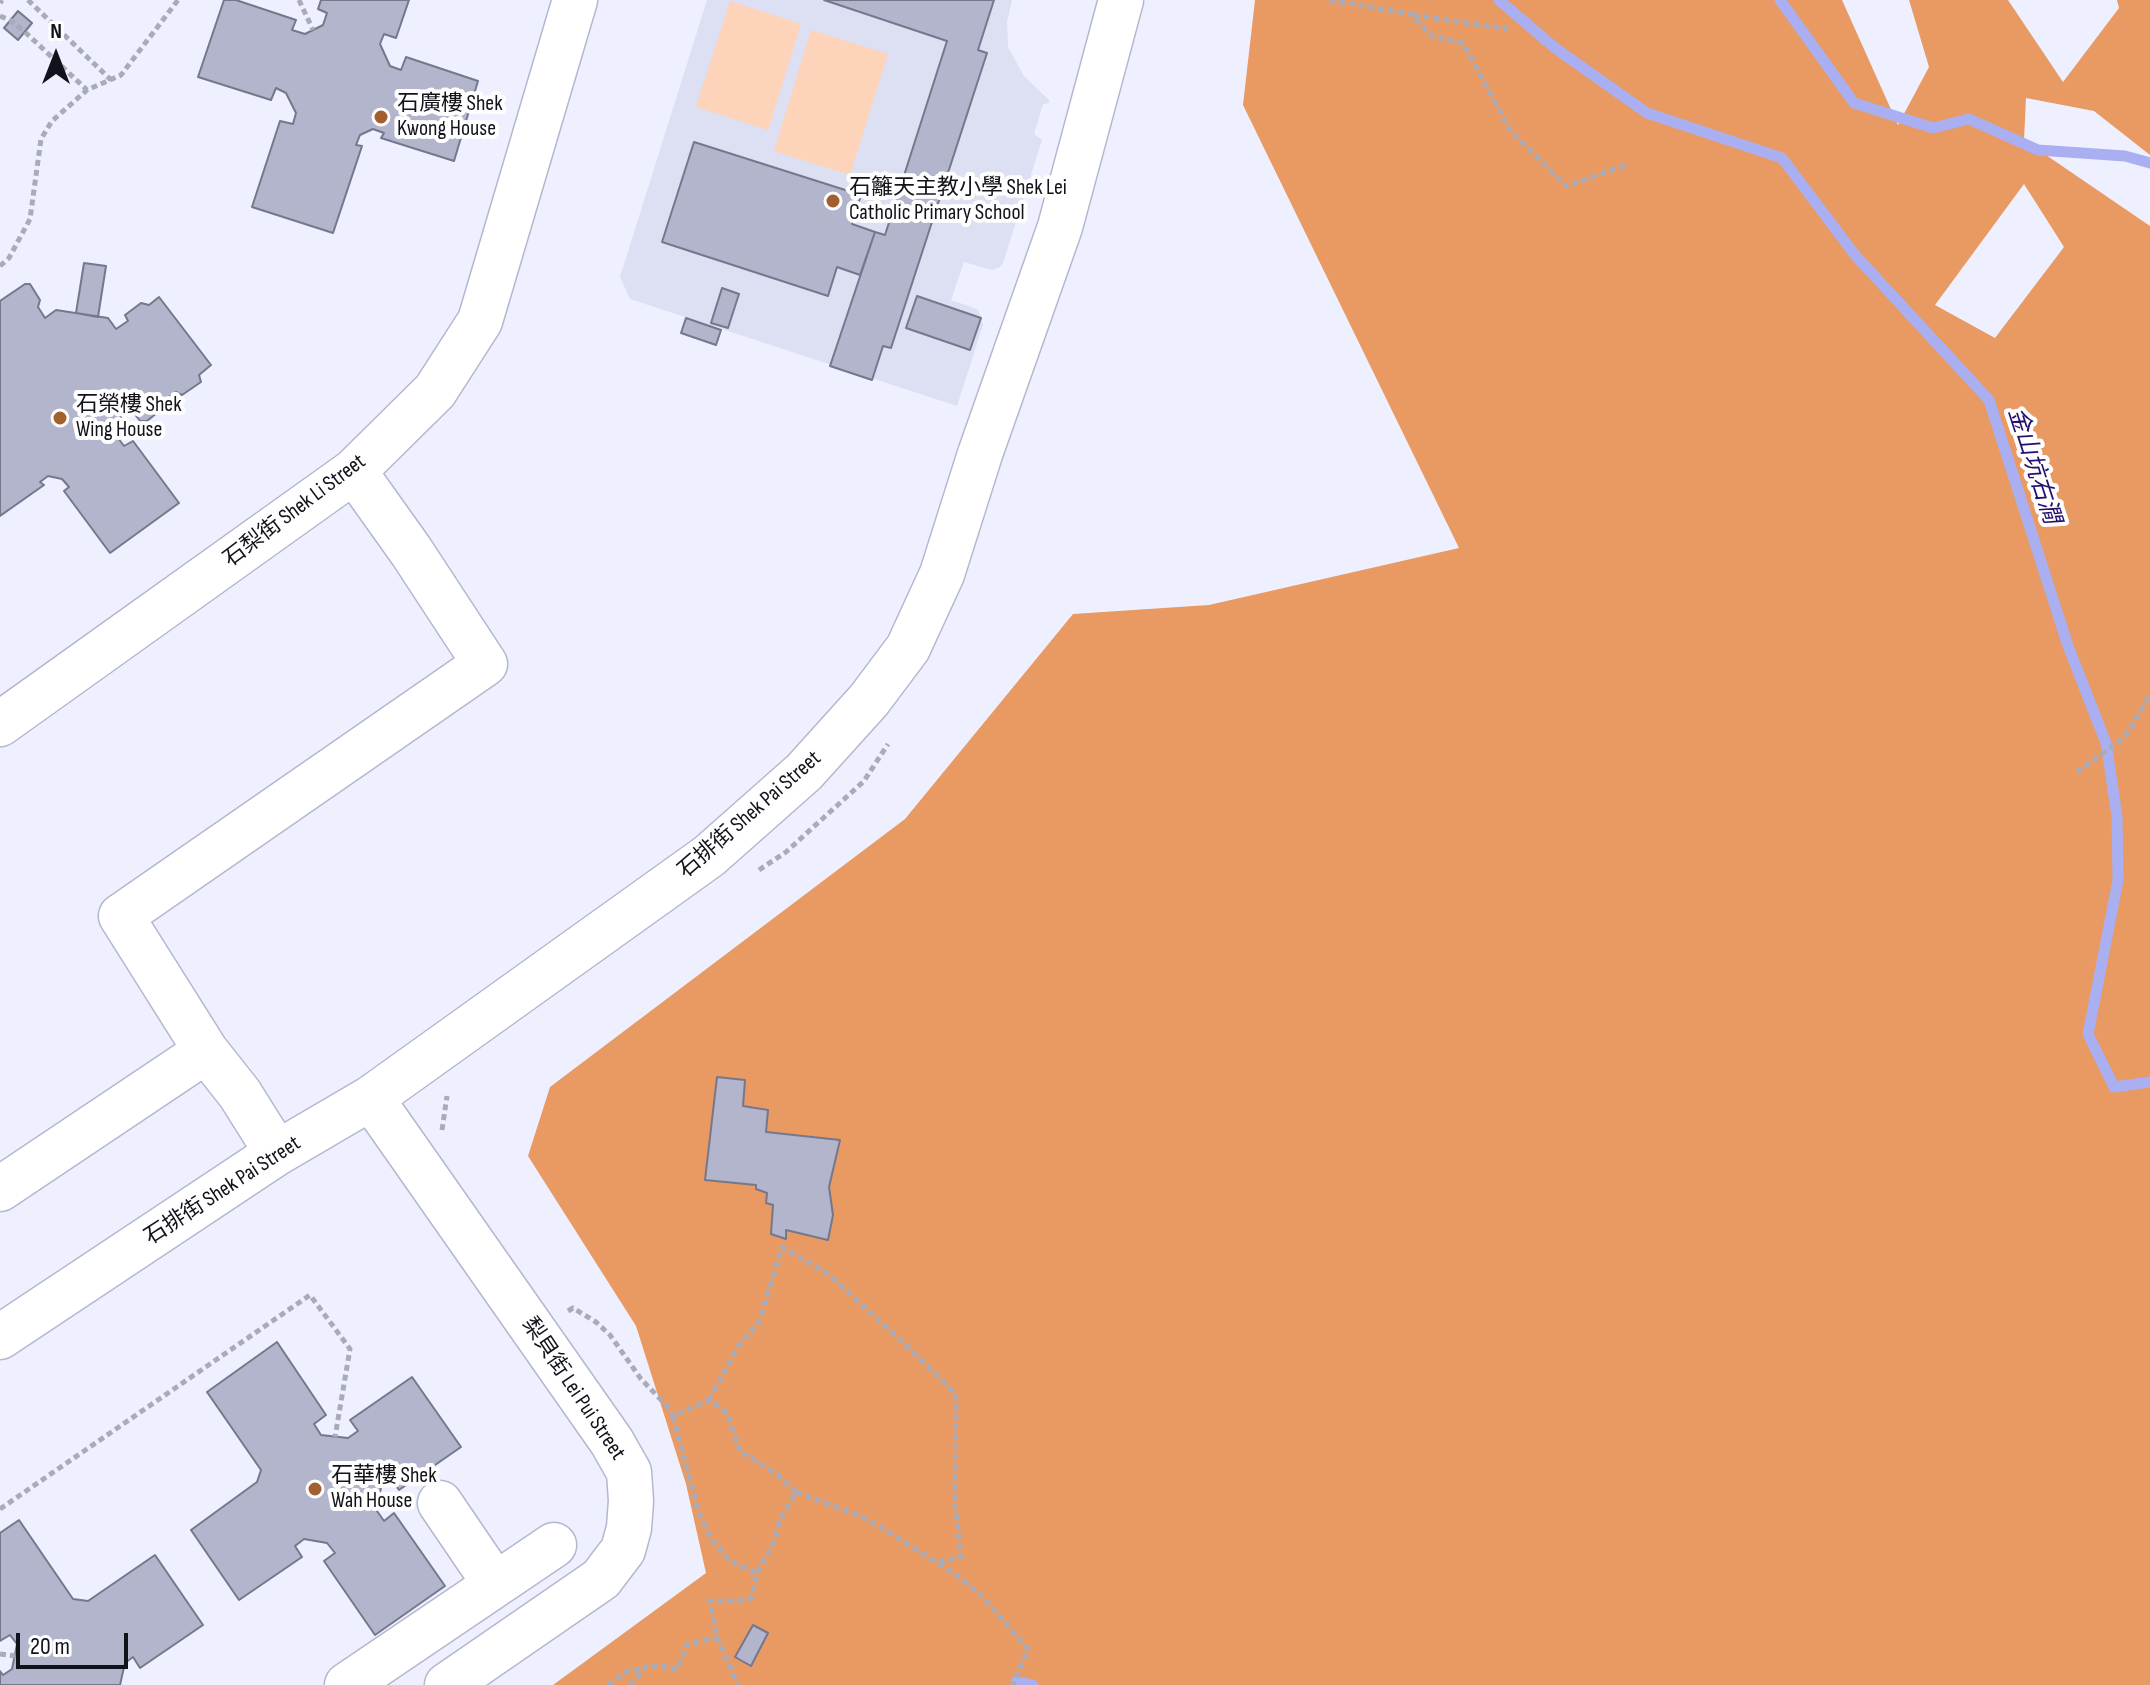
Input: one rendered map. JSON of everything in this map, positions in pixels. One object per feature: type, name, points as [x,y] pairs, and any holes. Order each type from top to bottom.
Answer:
[{"type":"street","name":"石梨街 Shek Li Street","points":[[0,724],[354,471],[435,391],[480,321],[575,0]]},
{"type":"street","name":"石排街 Shek Pai Street","points":[[0,1337],[277,1153],[371,1098],[709,856],[804,772],[869,700],[908,648],[942,574],[980,454],[1060,227],[1121,0]]},
{"type":"street","points":[[277,1153],[240,1094],[206,1051],[121,916],[485,664],[354,471]]},
{"type":"street","points":[[0,1189],[206,1051]]},
{"type":"street","name":"梨貝街 Lei Pui Street","points":[[371,1098],[612,1442],[629,1472],[631,1501],[623,1550],[601,1579],[447,1685]]},
{"type":"street","points":[[440,1503],[495,1584]]},
{"type":"street","points":[[347,1685],[554,1545]]},
{"type":"path","points":[[28,0],[111,80]]},
{"type":"path","points":[[0,266],[9,258],[30,219],[41,139],[52,121],[87,90],[121,75],[178,0]]},
{"type":"path","points":[[299,0],[313,30]]},
{"type":"path","points":[[1329,0],[1508,29]]},
{"type":"path","points":[[1411,14],[1432,36],[1463,43],[1510,130],[1566,186],[1629,164]]},
{"type":"path","points":[[0,16],[25,32],[87,90]]},
{"type":"path","points":[[2077,772],[2125,737],[2150,695]]},
{"type":"path","points":[[673,1416],[709,1400],[739,1345],[759,1322],[782,1247],[828,1274],[906,1345],[956,1397],[955,1503],[961,1557],[937,1562]]},
{"type":"path","points":[[0,1509],[310,1295],[350,1349],[335,1437]]},
{"type":"path","points":[[572,1322],[566,1312],[573,1308],[596,1322],[610,1335],[641,1379],[667,1406],[673,1416],[699,1513],[712,1540],[730,1561],[757,1573]]},
{"type":"path","points":[[709,1400],[727,1413],[740,1451],[778,1475],[796,1492],[856,1514],[937,1562],[983,1597],[1028,1649],[1013,1685]]},
{"type":"path","points":[[738,1685],[717,1637],[710,1601],[751,1598],[757,1573],[796,1492]]},
{"type":"path","points":[[630,1685],[647,1666],[677,1670],[687,1645],[717,1637]]},
{"type":"path","points":[[0,1654],[15,1656]]},
{"type":"path","points":[[608,1685],[629,1670],[642,1669]]},
{"type":"shaded area","name":"石籬天主教小學 Shek Lei Catholic Primary School","points":[[707,0],[1012,0],[1007,22],[1008,47],[1024,76],[1049,103],[1043,104],[1034,134],[1042,140],[1003,263],[992,270],[964,262],[951,300],[977,309],[983,325],[957,406],[630,299],[620,277]]},
{"type":"shaded area","points":[[1255,0],[1842,0],[1898,125],[1929,67],[1909,0],[2008,0],[2063,82],[2119,8],[2117,0],[2150,0],[2150,155],[2094,111],[2026,98],[2024,140],[2150,226],[2150,1685],[553,1685],[706,1573],[686,1484],[636,1326],[528,1156],[550,1087],[905,819],[1073,614],[1209,605],[1459,548],[1243,105]],"holes":[[[2024,184],[2064,247],[1995,338],[1935,305]]]},
{"type":"shaded area","points":[[730,1],[801,24],[768,130],[696,107]]},
{"type":"shaded area","points":[[811,30],[888,54],[850,175],[774,151]]},
{"type":"building","name":"石廣樓 Shek Kwong House","points":[[224,0],[236,0],[296,20],[292,30],[305,34],[323,25],[327,13],[318,9],[321,0],[409,0],[396,38],[384,34],[380,44],[390,66],[401,70],[406,57],[478,81],[454,161],[381,138],[384,133],[373,129],[360,135],[356,145],[362,146],[333,233],[252,207],[280,121],[293,124],[296,113],[286,93],[276,88],[271,100],[198,77]]},
{"type":"building","points":[[824,0],[994,0],[978,50],[987,53],[891,348],[883,346],[872,380],[830,366],[875,232],[885,235],[947,41]]},
{"type":"building","points":[[18,11],[32,23],[18,40],[4,28]]},
{"type":"building","points":[[694,142],[861,195],[852,224],[875,232],[860,275],[837,267],[828,296],[662,242]]},
{"type":"building","points":[[84,263],[106,266],[98,317],[76,313]]},
{"type":"building","name":"石榮樓 Shek Wing House","points":[[25,284],[30,284],[40,300],[38,307],[45,318],[56,310],[108,318],[116,329],[128,321],[125,315],[141,303],[149,305],[159,297],[211,365],[199,375],[201,382],[182,395],[176,392],[161,402],[163,408],[147,421],[140,421],[130,408],[121,416],[118,438],[124,446],[133,441],[179,503],[110,553],[64,491],[69,487],[62,479],[48,476],[40,482],[44,485],[0,516],[0,301]]},
{"type":"building","points":[[722,288],[739,294],[728,328],[711,323]]},
{"type":"building","points":[[917,296],[981,318],[970,350],[906,328]]},
{"type":"building","points":[[686,318],[721,330],[716,345],[681,333]]},
{"type":"building","points":[[717,1077],[745,1080],[743,1106],[768,1110],[766,1132],[840,1140],[829,1187],[833,1215],[828,1240],[786,1230],[786,1239],[771,1234],[773,1205],[766,1203],[767,1193],[756,1189],[756,1185],[705,1180]]},
{"type":"building","name":"石華樓 Shek Wah House","points":[[277,1342],[326,1415],[314,1424],[321,1435],[348,1438],[358,1431],[350,1420],[412,1377],[461,1447],[399,1490],[391,1479],[381,1487],[377,1511],[384,1521],[394,1513],[445,1586],[375,1635],[324,1561],[335,1553],[327,1543],[304,1539],[295,1546],[302,1557],[239,1600],[191,1530],[257,1482],[261,1470],[207,1392]]},
{"type":"building","points":[[19,1520],[73,1599],[88,1601],[155,1555],[203,1625],[140,1668],[133,1657],[125,1663],[120,1685],[0,1685],[0,1671],[3,1675],[12,1669],[17,1644],[10,1635],[0,1641],[0,1533]]},
{"type":"building","points":[[753,1625],[768,1633],[751,1666],[735,1657]]},
{"type":"waterway","name":"金山坑右澗","points":[[1499,0],[1555,48],[1647,113],[1782,158],[1855,255],[1989,400],[2068,646],[2106,743],[2117,816],[2118,880],[2088,1034],[2114,1087],[2150,1082]]},
{"type":"waterway","points":[[1780,0],[1854,103],[1933,128],[1969,119],[2038,150],[2125,156],[2150,163]]},
{"type":"waterway","points":[[1016,1682],[1033,1685]]},
{"type":"place","name":"石廣樓 Shek Kwong House","points":[[381,117]]},
{"type":"place","name":"石籬天主教小學 Shek Lei Catholic Primary School","points":[[833,201]]},
{"type":"place","name":"石榮樓 Shek Wing House","points":[[60,418]]},
{"type":"place","name":"石華樓 Shek Wah House","points":[[315,1489]]}]
